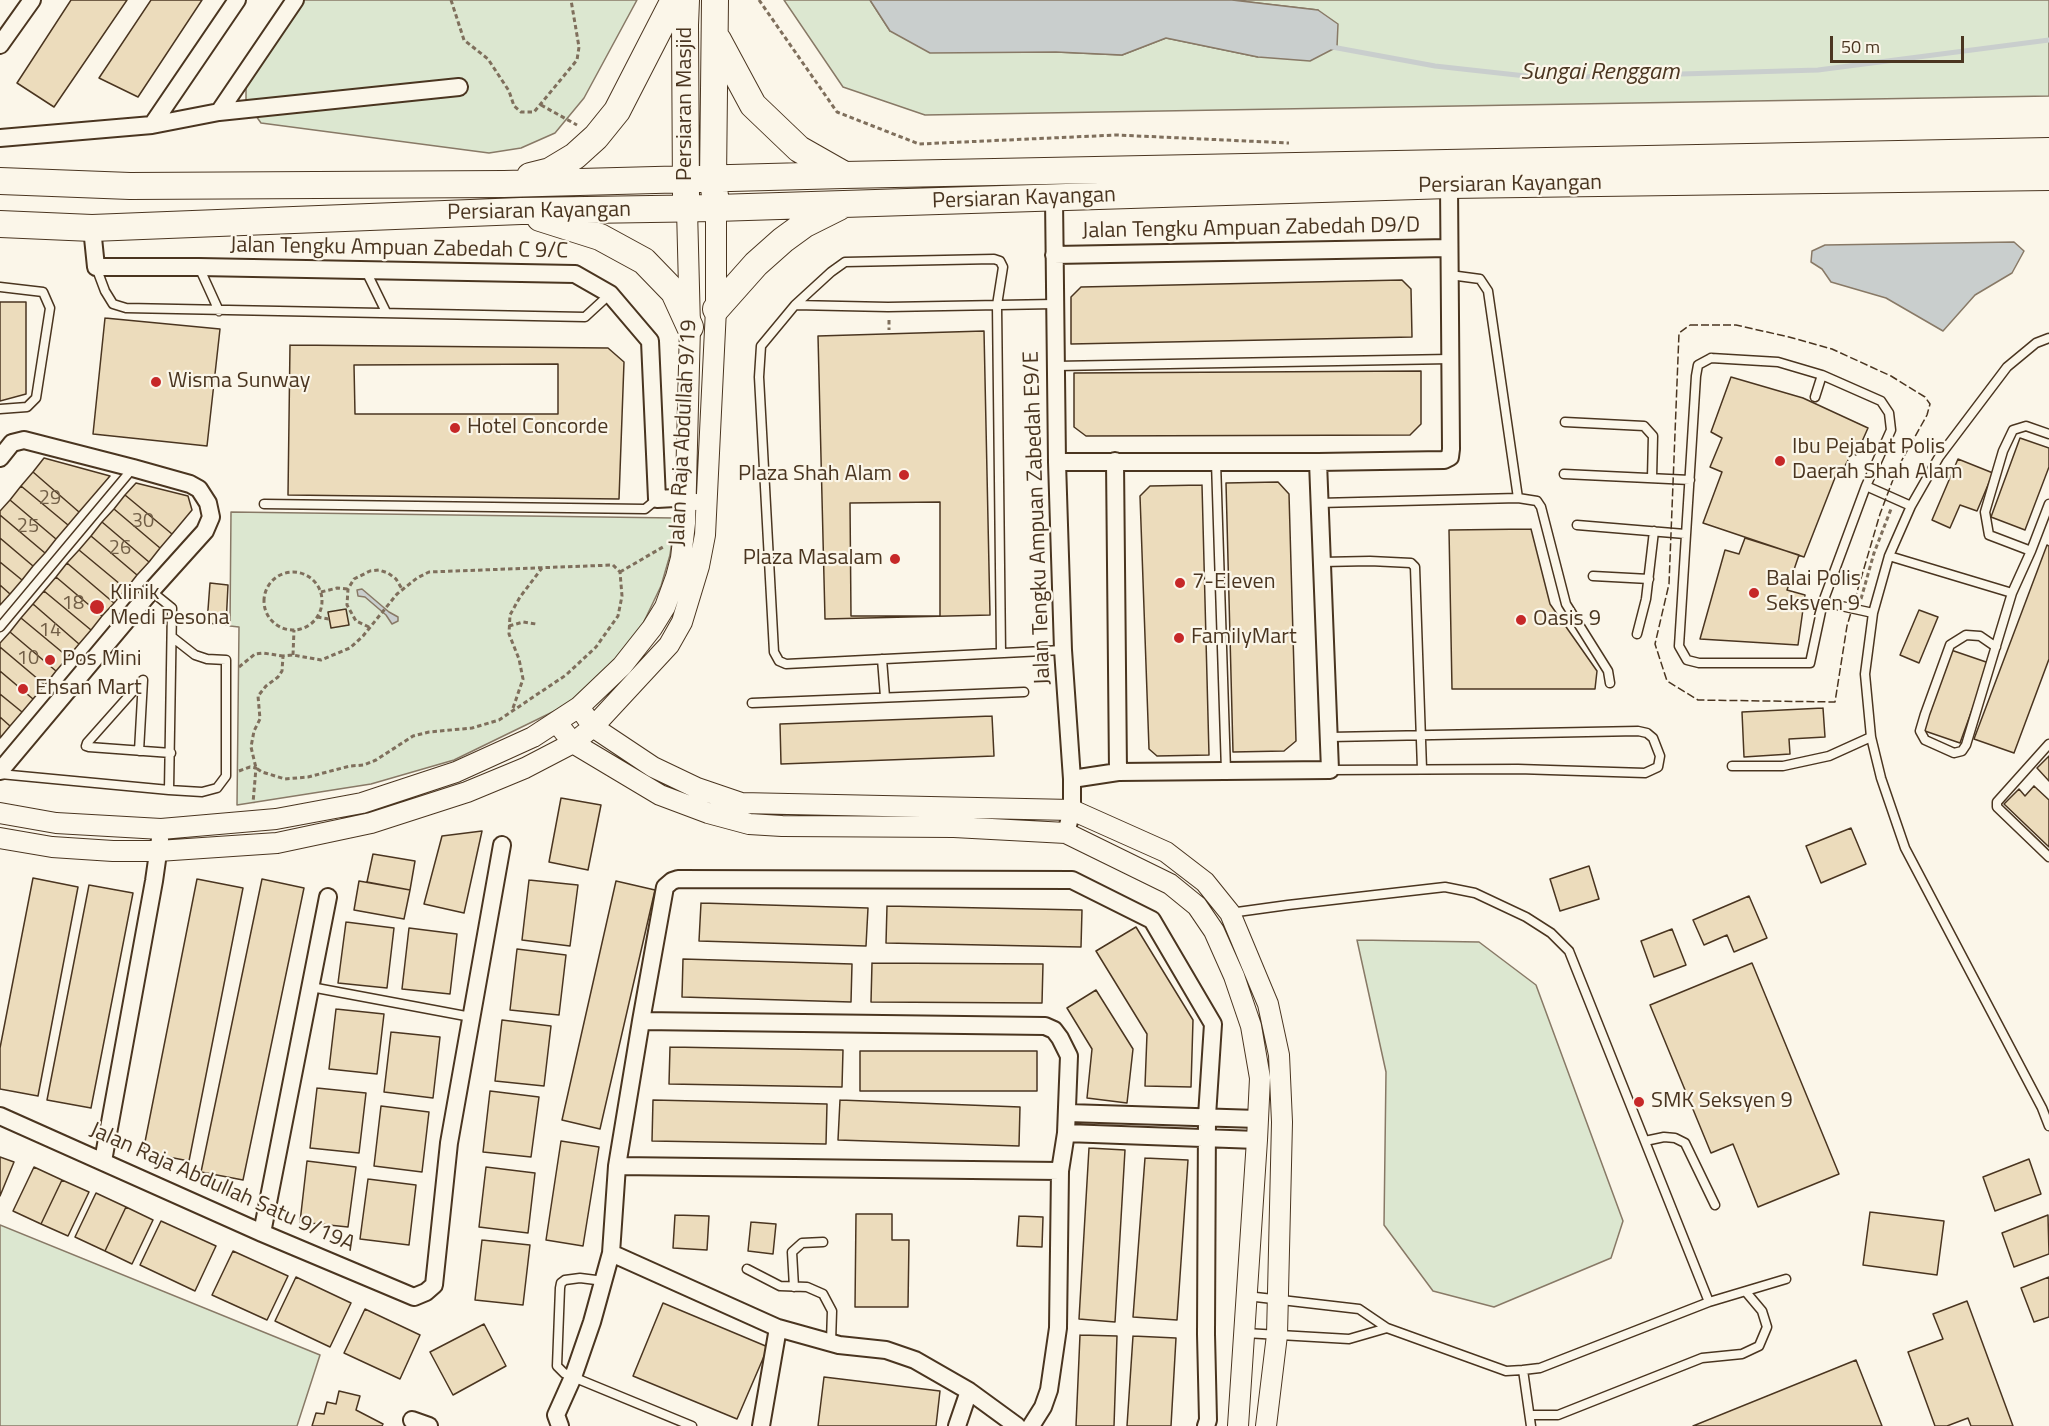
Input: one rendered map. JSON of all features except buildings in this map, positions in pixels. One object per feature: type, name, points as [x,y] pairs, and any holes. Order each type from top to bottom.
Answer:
[{"type":"main road","points":[[504,183],[550,171],[575,156],[596,137],[617,111],[674,0]]},
{"type":"main road","name":"Persiaran Masjid","points":[[686,0],[687,209]]},
{"type":"main road","name":"Persiaran Masjid","points":[[715,0],[713,180],[716,208]]},
{"type":"main road","points":[[715,34],[753,105],[799,150],[844,175]]},
{"type":"main road","name":"Persiaran Kayangan","points":[[0,181],[130,186],[504,183],[2049,152]]},
{"type":"main road","name":"Persiaran Kayangan","points":[[0,224],[92,228],[521,212],[687,209],[1449,185],[2049,177]]},
{"type":"main road","points":[[716,309],[756,264],[783,240],[805,224],[844,204]]},
{"type":"main road","points":[[521,212],[600,237],[644,261],[674,292],[690,327]]},
{"type":"street","points":[[152,125],[237,0]]},
{"type":"street","points":[[219,112],[295,0]]},
{"type":"street","points":[[0,45],[29,1]]},
{"type":"street","points":[[0,138],[152,125],[219,112],[459,87]]},
{"type":"street","points":[[1057,462],[1318,462],[1444,460],[1450,456],[1449,185]]},
{"type":"street","name":"Jalan Tengku Ampuan Zabedah E9/E","points":[[1054,198],[1057,462],[1063,650],[1072,779],[1072,810],[1066,833]]},
{"type":"street","name":"Jalan Raja Abdullah 9/19","points":[[0,838],[52,847],[113,851],[158,851],[277,843],[370,823],[493,782],[573,742],[593,727],[669,645],[682,622],[699,566],[705,535],[716,309],[716,208]]},
{"type":"street","name":"Jalan Raja Abdullah 9/19","points":[[0,813],[56,824],[161,829],[276,819],[362,803],[412,788],[482,762],[558,723],[579,707],[622,666],[652,628],[664,607],[681,558],[686,501],[690,327],[687,209]]},
{"type":"street","points":[[92,228],[96,267]]},
{"type":"street","name":"Jalan Tengku Ampuan Zabedah D9/D","points":[[1054,255],[1449,248]]},
{"type":"street","name":"Jalan Tengku Ampuan Zabedah C 9/C","points":[[96,267],[575,274],[610,294],[650,341],[657,499]]},
{"type":"street","points":[[0,458],[12,443],[24,440],[133,468],[200,489],[208,503],[211,517],[205,531],[151,591],[0,773]]},
{"type":"street","points":[[1115,461],[1118,772]]},
{"type":"street","points":[[1072,779],[1118,772],[1330,770],[1318,462]]},
{"type":"street","points":[[657,499],[675,498],[706,502]]},
{"type":"street","points":[[579,707],[593,727],[652,767],[697,788],[741,803],[1072,810],[1166,852],[1205,882],[1230,913],[1268,1004],[1279,1054],[1282,1122],[1277,1335],[1266,1426]]},
{"type":"street","points":[[558,723],[573,742],[660,795],[708,813],[749,824],[954,827],[1066,833],[1170,884],[1197,906],[1214,931],[1234,976],[1251,1026],[1260,1078],[1238,1426]]},
{"type":"street","points":[[104,1161],[154,881],[161,829]]},
{"type":"street","points":[[471,1017],[502,845]]},
{"type":"street","points":[[560,1426],[556,1416],[573,1377],[611,1253],[617,1166],[665,887],[672,880],[1072,880],[1152,920],[1213,1024],[1207,1116],[1208,1420],[1206,1426]]},
{"type":"street","points":[[262,1233],[328,897]]},
{"type":"street","name":"Jalan Raja Abdullah Satu 9/19A","points":[[0,1116],[262,1233],[414,1297],[426,1292],[434,1285],[449,1143],[471,1017]]},
{"type":"street","points":[[641,1021],[1045,1026],[1054,1030],[1069,1056],[1068,1113],[1060,1171],[1058,1328],[1049,1390],[1043,1407],[1031,1426]]},
{"type":"street","points":[[1068,1113],[1258,1119]]},
{"type":"street","points":[[1066,1133],[1257,1140]]},
{"type":"street","points":[[617,1166],[1060,1171]]},
{"type":"street","points":[[611,1253],[778,1328],[839,1345],[886,1350],[915,1360],[969,1391],[1017,1426]]},
{"type":"street","points":[[761,1426],[778,1328]]},
{"type":"street","points":[[957,1426],[969,1391]]},
{"type":"street","points":[[412,1420],[429,1426]]},
{"type":"lane","points":[[1001,653],[997,305],[1003,267],[1000,261],[994,259],[845,262],[795,305],[761,346],[759,377],[774,652],[779,660],[786,664],[1063,650]]},
{"type":"lane","points":[[96,267],[105,291],[113,304],[126,308],[585,317],[610,294]]},
{"type":"lane","points":[[199,267],[219,311]]},
{"type":"lane","points":[[366,272],[386,312]]},
{"type":"lane","points":[[1450,274],[1480,279],[1488,291],[1518,498]]},
{"type":"lane","points":[[0,287],[43,292],[50,308],[36,398],[27,407],[0,409]]},
{"type":"lane","points":[[795,305],[1055,304]]},
{"type":"lane","points":[[2049,338],[2036,343],[2007,368],[1939,457],[1911,506],[1889,556],[1873,613],[1864,674],[1871,737],[1881,778],[1905,848],[2042,1108],[2049,1126]]},
{"type":"lane","points":[[1711,358],[1778,362],[1822,375],[1881,401],[1889,413],[1891,430],[1866,486],[1823,602],[1810,663],[1699,663],[1687,660],[1679,646],[1698,365],[1711,358]]},
{"type":"lane","points":[[1056,366],[1450,359]]},
{"type":"lane","points":[[1815,397],[1822,375]]},
{"type":"lane","points":[[1565,422],[1644,426],[1653,436],[1652,478]]},
{"type":"lane","points":[[2031,551],[1989,535],[1985,512],[2003,451],[2013,430],[2026,426],[2049,434]]},
{"type":"lane","points":[[1216,462],[1226,771]]},
{"type":"lane","points":[[0,627],[133,468]]},
{"type":"lane","points":[[1564,474],[1690,480]]},
{"type":"lane","points":[[1866,486],[1911,506]]},
{"type":"lane","points":[[1319,503],[1518,498],[1537,501],[1566,604],[1608,671],[1610,683]]},
{"type":"lane","points":[[264,504],[645,509],[657,499]]},
{"type":"lane","points":[[1995,647],[1980,636],[1966,635],[1950,645],[1920,731],[1925,740],[1954,753],[1962,750],[1966,745],[2012,593],[2049,504]]},
{"type":"lane","points":[[1577,525],[1685,534]]},
{"type":"lane","points":[[1637,634],[1646,599],[1653,531]]},
{"type":"lane","points":[[1889,556],[2012,593]]},
{"type":"lane","points":[[1322,562],[1370,561],[1411,564],[1415,567],[1422,770]]},
{"type":"lane","points":[[1593,576],[1648,579]]},
{"type":"lane","points":[[151,591],[172,608],[170,790]]},
{"type":"lane","points":[[1823,602],[1873,613]]},
{"type":"lane","points":[[0,773],[170,790],[202,792],[218,788],[226,776],[226,660],[207,659],[195,655],[172,637]]},
{"type":"lane","points":[[882,659],[885,697]]},
{"type":"lane","points":[[139,751],[143,680],[86,746],[139,751],[171,753]]},
{"type":"lane","points":[[752,703],[1024,692]]},
{"type":"lane","points":[[1330,737],[1638,731],[1647,733],[1653,738],[1660,756],[1658,767],[1645,773],[1518,769],[1330,770]]},
{"type":"lane","points":[[1732,766],[1783,766],[1829,756],[1871,737]]},
{"type":"lane","points":[[2049,744],[1997,802],[1997,807],[2049,857]]},
{"type":"lane","points":[[1230,913],[1288,904],[1445,887],[1475,893],[1526,917],[1551,933],[1569,951],[1709,1302]]},
{"type":"lane","points":[[310,987],[471,1017]]},
{"type":"lane","points":[[1645,1141],[1664,1137],[1675,1138],[1685,1143],[1714,1205]]},
{"type":"lane","points":[[794,1287],[792,1252],[802,1243],[823,1242]]},
{"type":"lane","points":[[747,1269],[780,1286],[807,1287],[823,1294],[832,1311],[831,1342]]},
{"type":"lane","points":[[604,1281],[580,1278],[565,1280],[560,1288],[557,1366],[564,1373],[692,1426]]},
{"type":"lane","points":[[1247,1296],[1359,1309],[1387,1328],[1506,1371],[1540,1368],[1709,1302],[1786,1279]]},
{"type":"lane","points":[[1530,1415],[1558,1415],[1702,1358],[1742,1354],[1759,1346],[1767,1327],[1762,1311],[1746,1292]]},
{"type":"lane","points":[[1244,1334],[1349,1340],[1387,1328]]},
{"type":"lane","points":[[1523,1370],[1531,1426]]},
{"type":"path","points":[[451,0],[464,40],[488,59],[509,91],[514,106],[521,112],[534,112],[577,60],[579,48],[571,0]]},
{"type":"path","points":[[759,0],[837,112],[919,144],[1118,135],[1292,143]]},
{"type":"path","points":[[541,105],[596,137]]},
{"type":"path","points":[[889,318],[889,330]]},
{"type":"path","points":[[620,572],[658,550]]},
{"type":"path","points":[[226,776],[250,767],[285,779],[308,777],[364,765],[376,760],[413,736],[471,728],[499,720],[566,675],[596,647],[618,616],[622,596],[620,572],[613,564],[429,572],[402,589],[363,636],[350,648],[321,660],[292,655],[255,654],[227,675]]},
{"type":"path","points":[[513,710],[523,679],[519,659],[509,634],[510,615],[519,597],[542,568]]},
{"type":"path","points":[[369,627],[350,616],[347,605],[348,589],[354,579],[370,570],[379,570],[396,579],[402,589]]},
{"type":"path","points":[[285,573],[304,574],[312,579],[321,592],[323,603],[317,617],[308,626],[294,630],[279,627],[271,621],[266,612],[265,593],[270,584],[285,573]]},
{"type":"path","points":[[321,592],[337,588],[348,589]]},
{"type":"path","points":[[317,617],[329,619]]},
{"type":"path","points":[[509,626],[523,622],[536,624]]},
{"type":"path","points":[[292,655],[294,630]]},
{"type":"path","points":[[250,822],[256,768],[251,747],[254,731],[260,719],[258,696],[282,671],[283,656]]},
{"type":"green space","points":[[295,0],[637,0],[584,98],[555,133],[521,148],[489,153],[261,123],[246,102],[246,76]]},
{"type":"green space","points":[[784,0],[870,0],[890,31],[1056,52],[1122,55],[1166,38],[1258,57],[1318,10],[1232,0],[2049,0],[2049,96],[925,115],[843,87]]},
{"type":"green space","points":[[231,512],[675,518],[670,555],[661,586],[638,634],[606,672],[569,704],[454,760],[371,784],[237,805],[239,627],[230,626]]},
{"type":"green space","points":[[1357,940],[1479,942],[1536,985],[1623,1221],[1611,1258],[1494,1307],[1433,1291],[1384,1225],[1386,1072]]},
{"type":"green space","points":[[0,1225],[320,1355],[297,1426],[0,1426]]},
{"type":"shaded area","points":[[870,0],[1232,0],[1318,10],[1338,24],[1337,47],[1310,61],[1258,57],[1166,38],[1122,55],[1056,52],[930,53],[890,31]]},
{"type":"shaded area","points":[[2014,242],[2024,251],[2012,273],[1975,295],[1943,331],[1886,298],[1831,282],[1822,269],[1811,262],[1812,251],[1825,245]]},
{"type":"shaded area","points":[[362,589],[398,617],[398,621],[392,624],[386,615],[365,597],[358,596],[357,590]]},
{"type":"waterway","name":"Sungai Renggam","points":[[1332,47],[1435,66],[1544,78],[1818,70],[2049,40]]},
{"type":"fence","points":[[1690,325],[1736,325],[1832,349],[1891,376],[1925,397],[1930,404],[1927,415],[1897,469],[1880,514],[1847,626],[1835,702],[1698,700],[1667,681],[1655,644],[1669,584],[1679,333],[1690,325]]},
{"type":"place","name":"Wisma Sunway","points":[[156,382]]},
{"type":"place","name":"Hotel Concorde","points":[[455,428]]},
{"type":"place","name":"Ibu Pejabat Polis Daerah Shah Alam","points":[[1780,461]]},
{"type":"place","name":"Plaza Shah Alam","points":[[904,475]]},
{"type":"place","name":"Plaza Masalam","points":[[895,559]]},
{"type":"place","name":"7-Eleven","points":[[1180,583]]},
{"type":"place","name":"Balai Polis Seksyen 9","points":[[1754,593]]},
{"type":"place","name":"Klinik Medi Pesona","points":[[97,607]]},
{"type":"place","name":"Oasis 9","points":[[1521,620]]},
{"type":"place","name":"FamilyMart","points":[[1179,638]]},
{"type":"place","name":"Pos Mini","points":[[50,660]]},
{"type":"place","name":"Ehsan Mart","points":[[23,689]]},
{"type":"place","name":"SMK Seksyen 9","points":[[1639,1102]]}]
